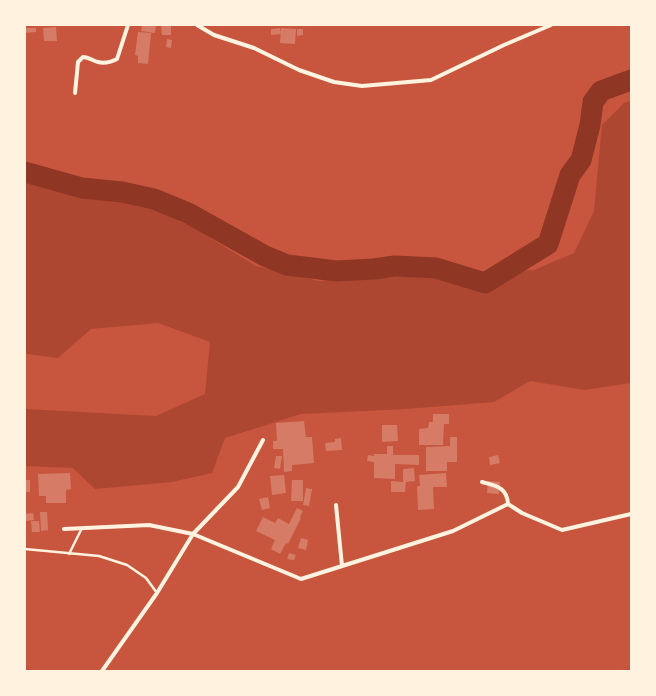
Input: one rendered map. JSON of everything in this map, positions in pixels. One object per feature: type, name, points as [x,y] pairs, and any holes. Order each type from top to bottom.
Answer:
[{"type":"street","points":[[75,93],[78,62],[83,57],[87,57],[98,62],[108,63],[118,60],[128,25]]},
{"type":"street","points":[[197,25],[214,35],[254,48],[300,70],[334,82],[362,86],[431,80],[504,45],[551,25]]},
{"type":"street","points":[[102,671],[157,593],[193,534],[238,487],[263,440]]},
{"type":"street","points":[[482,482],[499,487],[507,496],[508,504]]},
{"type":"street","points":[[508,504],[522,513],[562,530],[631,514]]},
{"type":"street","points":[[64,529],[149,524],[193,534],[301,579],[453,531],[508,504]]},
{"type":"street","points":[[336,505],[342,566]]},
{"type":"lane","points":[[69,554],[82,528]]},
{"type":"lane","points":[[25,549],[99,556],[127,565],[146,578],[157,593]]},
{"type":"shaded area","points":[[631,101],[631,383],[584,390],[530,381],[494,402],[406,409],[301,414],[225,438],[212,473],[172,482],[95,489],[73,468],[25,466],[25,409],[156,416],[205,394],[210,342],[158,323],[91,329],[58,358],[27,354],[25,351],[25,179],[73,193],[154,209],[194,228],[256,266],[319,281],[534,270],[574,253],[594,211],[602,125],[624,103]]},
{"type":"building","points":[[142,25],[156,25],[155,33],[141,31]]},
{"type":"building","points":[[161,25],[171,25],[171,35],[162,35]]},
{"type":"building","points":[[56,27],[57,41],[44,41],[43,28]]},
{"type":"building","points":[[25,28],[36,28],[36,32],[25,33]]},
{"type":"building","points":[[280,28],[281,34],[271,35],[271,29]]},
{"type":"building","points":[[281,28],[296,29],[295,44],[280,43]]},
{"type":"building","points":[[297,29],[303,29],[303,35],[297,36]]},
{"type":"building","points":[[138,32],[151,33],[148,64],[138,63],[138,56],[135,55]]},
{"type":"building","points":[[167,39],[172,40],[171,48],[166,47]]},
{"type":"building","points":[[433,414],[449,414],[449,424],[444,424],[443,445],[419,445],[419,429],[428,428],[429,422],[433,422]]},
{"type":"building","points":[[304,421],[306,437],[312,437],[314,463],[292,465],[292,471],[284,472],[283,449],[273,449],[273,441],[277,441],[276,423]]},
{"type":"building","points":[[382,425],[397,425],[398,441],[382,442]]},
{"type":"building","points":[[450,437],[457,437],[457,462],[447,462],[447,471],[426,471],[426,447],[450,446]]},
{"type":"building","points":[[341,438],[342,450],[326,451],[325,443],[335,442],[335,439]]},
{"type":"building","points":[[387,446],[393,446],[393,455],[419,455],[419,465],[395,464],[395,479],[374,478],[374,462],[367,461],[368,455],[374,456],[374,454],[387,454]]},
{"type":"building","points":[[498,455],[500,463],[490,465],[489,457]]},
{"type":"building","points":[[276,456],[282,456],[280,469],[274,468]]},
{"type":"building","points":[[414,468],[415,481],[406,482],[405,492],[391,492],[391,481],[403,482],[403,469]]},
{"type":"building","points":[[70,473],[71,489],[66,490],[66,503],[46,503],[46,496],[39,496],[38,474]]},
{"type":"building","points":[[446,473],[447,487],[433,487],[434,509],[418,510],[417,486],[420,486],[419,475]]},
{"type":"building","points":[[284,475],[286,493],[272,495],[270,476]]},
{"type":"building","points":[[25,480],[30,480],[30,492],[25,492]]},
{"type":"building","points":[[292,480],[303,480],[303,501],[291,501]]},
{"type":"building","points":[[488,481],[500,482],[499,494],[487,493]]},
{"type":"building","points":[[306,488],[312,489],[309,506],[303,505]]},
{"type":"building","points":[[268,497],[270,508],[262,510],[259,499]]},
{"type":"building","points":[[297,508],[303,511],[300,517],[301,518],[288,544],[286,543],[280,554],[271,549],[275,540],[256,531],[263,517],[275,523],[278,518],[289,524]]},
{"type":"building","points":[[40,512],[47,512],[48,530],[41,531]]},
{"type":"building","points":[[33,513],[34,520],[25,521],[25,514]]},
{"type":"building","points":[[31,521],[39,521],[40,532],[32,532]]},
{"type":"building","points":[[301,538],[308,540],[306,550],[298,548]]},
{"type":"building","points":[[289,553],[296,555],[294,560],[287,559]]},
{"type":"waterway","points":[[25,172],[82,188],[122,192],[154,199],[188,213],[265,256],[287,265],[336,271],[374,269],[395,266],[436,268],[485,283],[548,244],[570,175],[581,160],[590,125],[593,102],[601,91],[631,80]]}]
